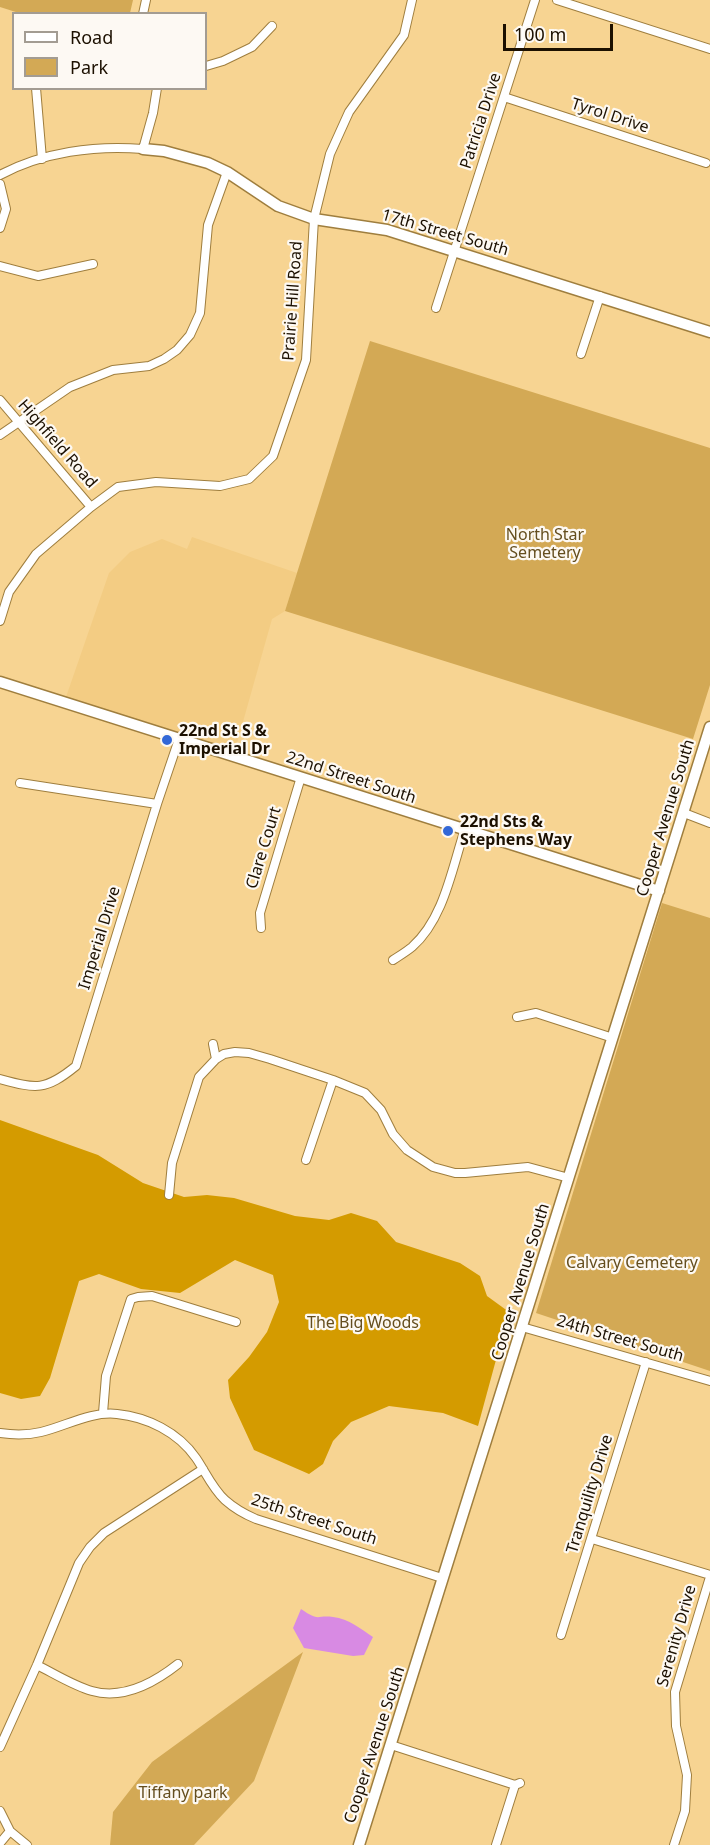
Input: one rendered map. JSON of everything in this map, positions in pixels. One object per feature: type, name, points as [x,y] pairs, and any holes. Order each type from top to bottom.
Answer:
[{"type":"street","name":"Prairie Hill Road","points":[[0,621],[9,592],[36,554],[91,507],[118,488],[156,482],[220,486],[249,479],[273,456],[306,360],[314,219],[330,154],[349,112],[404,35],[412,0]]},
{"type":"street","name":"Patricia Drive","points":[[436,308],[535,0]]},
{"type":"street","points":[[557,0],[710,49]]},
{"type":"street","points":[[207,66],[223,61],[252,46],[272,26]]},
{"type":"street","points":[[36,90],[42,159]]},
{"type":"street","points":[[0,176],[22,165],[42,159],[96,148],[143,149],[157,90]]},
{"type":"street","name":"Tyrol Drive","points":[[504,97],[706,163]]},
{"type":"street","name":"17th Street South","points":[[143,149],[164,151],[208,164],[227,172],[278,206],[314,219],[387,230],[710,332]]},
{"type":"street","points":[[0,435],[70,387],[113,370],[149,366],[177,350],[190,335],[200,313],[208,225],[227,172]]},
{"type":"street","points":[[0,184],[6,209],[0,228]]},
{"type":"street","points":[[0,266],[38,276],[93,264]]},
{"type":"street","points":[[581,354],[600,296]]},
{"type":"street","name":"Highfield Road","points":[[0,400],[91,507]]},
{"type":"street","name":"22nd Street South","points":[[0,682],[659,891]]},
{"type":"street","name":"Cooper Avenue South","points":[[359,1845],[710,727]]},
{"type":"street","name":"Imperial Drive","points":[[0,1079],[29,1087],[55,1083],[76,1066],[179,739]]},
{"type":"street","name":"Clare Court","points":[[261,928],[260,913],[301,777]]},
{"type":"street","points":[[20,783],[157,804]]},
{"type":"street","points":[[684,813],[710,823]]},
{"type":"street","points":[[393,960],[413,947],[441,905],[465,829]]},
{"type":"street","points":[[517,1017],[536,1013],[613,1038]]},
{"type":"street","points":[[213,1044],[216,1059]]},
{"type":"street","points":[[169,1195],[172,1163],[196,1085],[207,1067],[216,1059],[224,1054],[235,1052],[249,1053],[333,1080],[365,1093],[381,1110],[393,1134],[407,1150],[433,1167],[455,1173],[528,1167],[569,1178]]},
{"type":"street","points":[[306,1160],[333,1080]]},
{"type":"street","points":[[103,1413],[106,1376],[130,1299],[152,1296],[236,1322]]},
{"type":"street","name":"24th Street South","points":[[522,1327],[710,1381]]},
{"type":"street","name":"Tranquility Drive","points":[[561,1635],[646,1362]]},
{"type":"street","name":"25th Street South","points":[[0,1433],[12,1435],[40,1432],[103,1413],[131,1416],[153,1423],[185,1444],[223,1499],[248,1515],[442,1578]]},
{"type":"street","points":[[0,1748],[79,1563],[90,1547],[104,1533],[203,1469]]},
{"type":"street","points":[[592,1539],[710,1576]]},
{"type":"street","name":"Serenity Drive","points":[[674,1845],[685,1811],[687,1774],[676,1726],[675,1692],[710,1576]]},
{"type":"street","points":[[37,1665],[93,1691],[115,1693],[148,1684],[178,1664]]},
{"type":"street","points":[[391,1745],[517,1784],[496,1845]]},
{"type":"street","points":[[0,1811],[10,1832],[27,1845]]},
{"type":"street","points":[[0,1843],[10,1832]]},
{"type":"shaded area","points":[[192,537],[297,573],[285,611],[272,619],[235,750],[66,697],[109,573],[130,552],[162,539],[187,549]]},
{"type":"shaded area","points":[[301,1609],[315,1617],[333,1617],[344,1620],[373,1637],[364,1655],[353,1656],[304,1648],[293,1628]]},
{"type":"green space","points":[[0,0],[133,0],[130,12],[16,12],[0,7]]},
{"type":"green space","name":"North Star Semetery","points":[[370,341],[710,448],[710,685],[693,739],[285,611]]},
{"type":"green space","name":"Calvary Cemetery","points":[[662,903],[710,918],[710,1371],[536,1313]]},
{"type":"green space","name":"The Big Woods","points":[[0,1120],[98,1155],[143,1183],[184,1197],[207,1195],[234,1198],[295,1216],[329,1220],[351,1213],[377,1221],[396,1242],[460,1263],[480,1276],[487,1296],[509,1312],[478,1426],[443,1413],[389,1406],[351,1422],[333,1441],[323,1464],[309,1474],[254,1450],[230,1398],[228,1380],[267,1332],[279,1302],[273,1275],[235,1260],[180,1293],[141,1289],[99,1274],[79,1281],[50,1378],[40,1396],[21,1399],[0,1393]]},
{"type":"green space","name":"Tiffany park","points":[[303,1652],[254,1781],[194,1845],[110,1845],[113,1812],[152,1762]]},
{"type":"place","name":"22nd St S & Imperial Dr","points":[[167,740]]},
{"type":"place","name":"22nd Sts & Stephens Way","points":[[448,831]]}]
